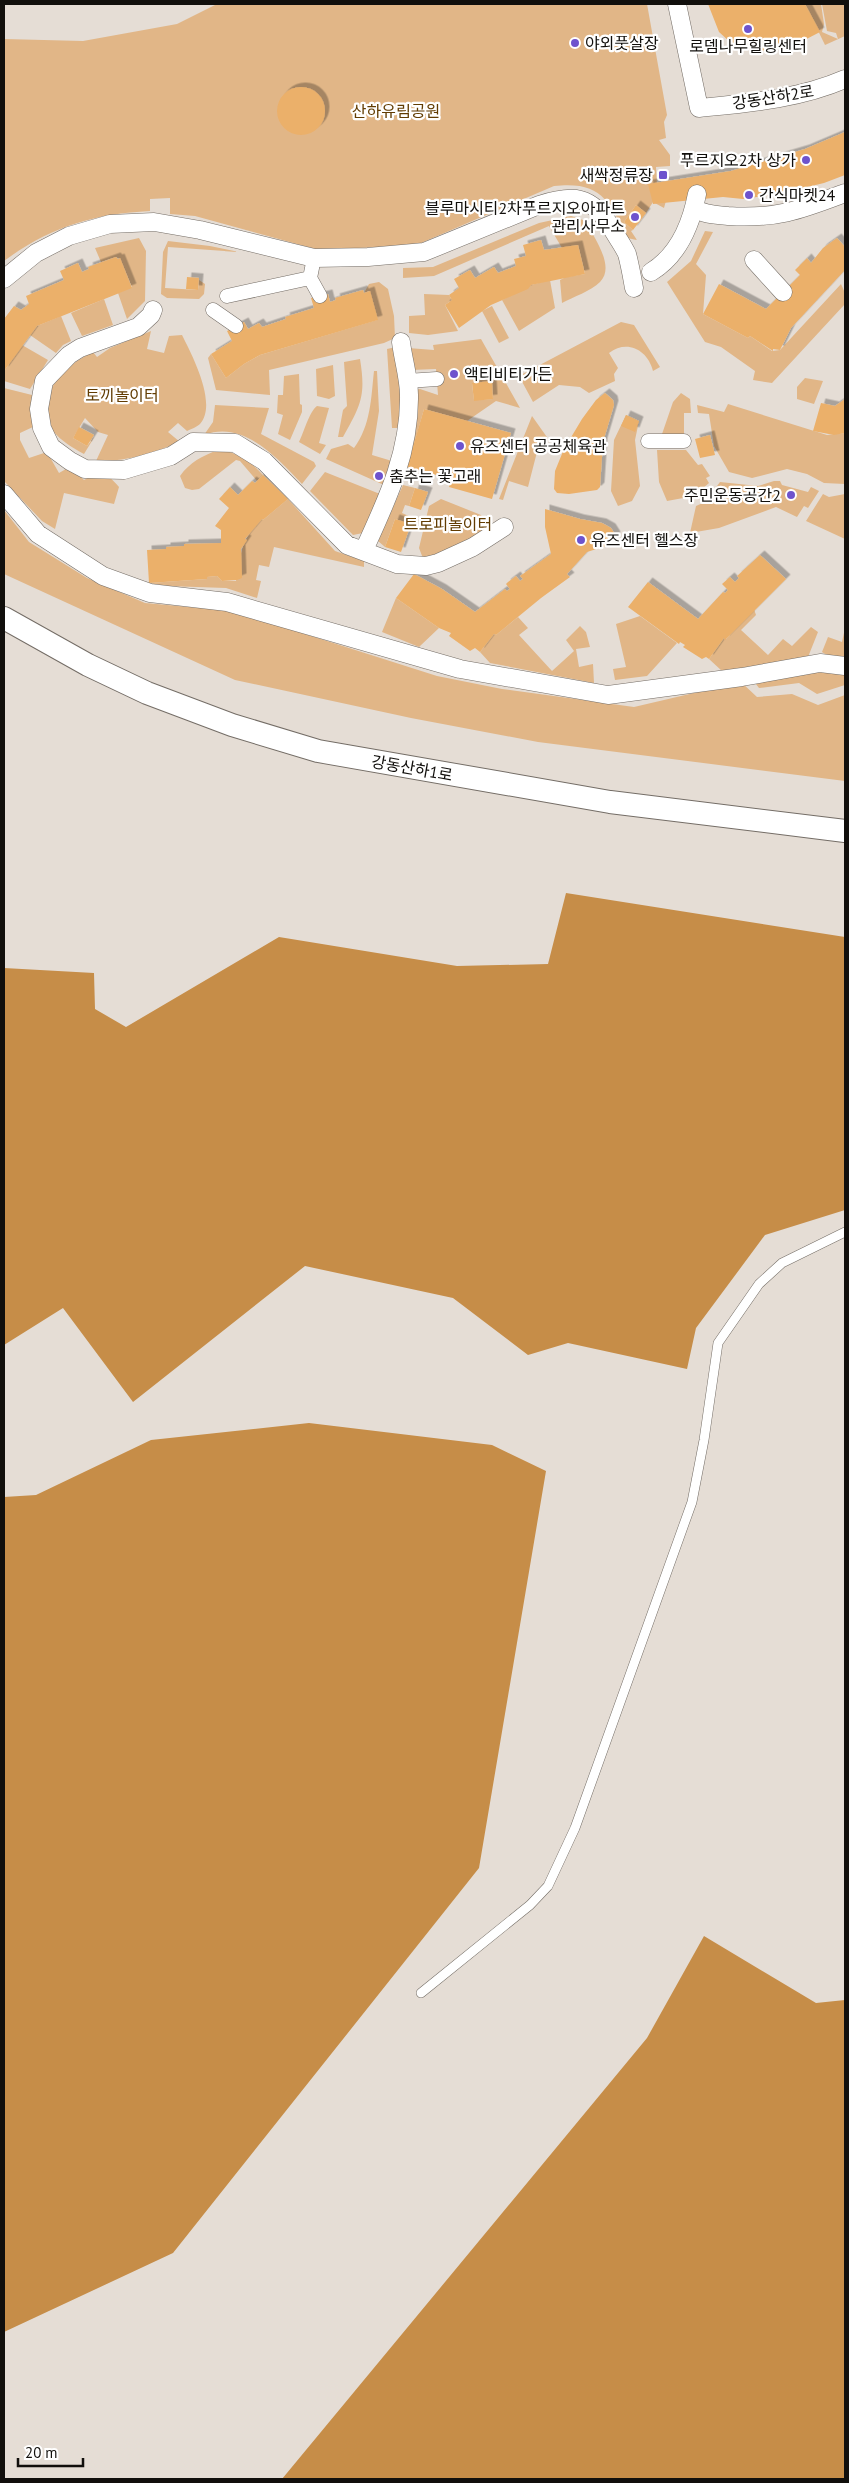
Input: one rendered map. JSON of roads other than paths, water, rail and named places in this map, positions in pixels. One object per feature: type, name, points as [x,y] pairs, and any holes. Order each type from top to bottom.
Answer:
[{"type":"street","name":"강동산하2로","points":[[677,4],[699,108],[770,100],[823,89],[845,79]]},
{"type":"street","points":[[651,272],[663,264],[680,244],[696,204],[716,215],[749,217],[784,214],[806,209],[845,193]]},
{"type":"street","points":[[4,279],[28,257],[69,236],[110,224],[154,222],[200,230],[314,258],[368,257],[424,252],[539,205],[557,199],[571,198],[586,201],[602,212],[626,253],[634,288]]},
{"type":"street","points":[[314,258],[310,278],[320,296]]},
{"type":"street","points":[[754,260],[783,292]]},
{"type":"street","points":[[227,296],[310,278]]},
{"type":"street","points":[[153,310],[151,316],[138,328],[69,354],[44,381],[39,409],[42,428],[51,447],[84,469],[124,470],[171,456],[193,442],[236,443],[264,461],[347,545],[397,564],[426,566],[438,563],[473,547],[504,527]]},
{"type":"street","points":[[213,310],[236,326]]},
{"type":"street","points":[[364,550],[402,460],[409,395],[401,342]]},
{"type":"street","points":[[407,381],[436,379]]},
{"type":"street","points":[[648,441],[684,441]]},
{"type":"street","points":[[4,494],[38,534],[103,576],[150,593],[227,602],[460,669],[608,695],[742,677],[820,663],[845,666]]},
{"type":"street","name":"강동산하1로","points":[[4,618],[88,665],[147,693],[232,725],[318,751],[610,802],[845,831]]},
{"type":"lane","points":[[422,1993],[530,1905],[548,1886],[575,1828],[692,1502],[704,1440],[718,1343],[759,1284],[782,1263],[845,1232]]},
{"type":"place","name":"로뎀나무힐링센터","points":[[748,29]]},
{"type":"place","name":"야외풋살장","points":[[575,43]]},
{"type":"place","name":"푸르지오2차 상가","points":[[806,160]]},
{"type":"place","name":"새싹정류장","points":[[663,175]]},
{"type":"place","name":"간식마켓24","points":[[749,195]]},
{"type":"place","name":"블루마시티2차푸르지오아파트 관리사무소","points":[[635,217]]},
{"type":"place","name":"액티비티가든","points":[[454,374]]},
{"type":"place","name":"유즈센터 공공체육관","points":[[460,446]]},
{"type":"place","name":"춤추는 꽃고래","points":[[379,476]]},
{"type":"place","name":"주민운동공간2","points":[[791,495]]},
{"type":"place","name":"유즈센터 헬스장","points":[[581,540]]},
{"type":"park label","name":"산하유림공원","points":[[396,111]]},
{"type":"park label","name":"토끼놀이터","points":[[122,395]]},
{"type":"park label","name":"트로피놀이터","points":[[448,524]]}]
